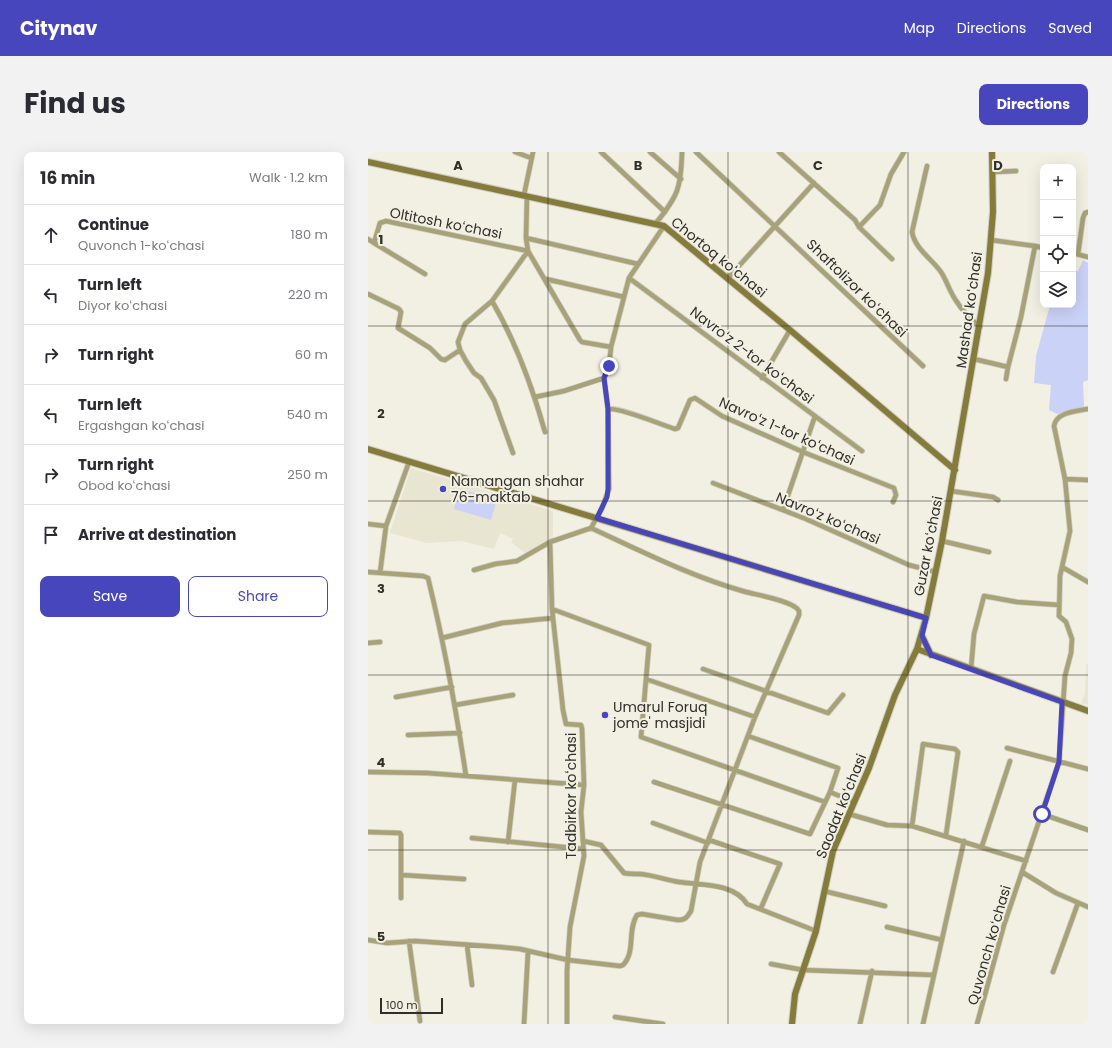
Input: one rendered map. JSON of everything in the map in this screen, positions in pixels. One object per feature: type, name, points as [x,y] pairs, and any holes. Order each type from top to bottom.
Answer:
[{"type":"street","points":[[515,152],[530,158]]},
{"type":"street","points":[[532,152],[526,195],[526,238],[528,251],[546,279],[580,340],[582,342],[611,347]]},
{"type":"street","points":[[601,152],[665,212]]},
{"type":"street","points":[[650,152],[680,179]]},
{"type":"street","points":[[656,223],[678,192],[682,152]]},
{"type":"street","name":"Shaftolizor koʻchasi","points":[[696,152],[923,366]]},
{"type":"street","points":[[779,152],[855,220],[859,227],[892,259]]},
{"type":"street","points":[[859,227],[880,205],[891,174],[904,152]]},
{"type":"street","name":"Mashad koʻchasi","points":[[954,470],[980,327],[991,240],[993,172],[992,152]]},
{"type":"street","name":"Chortoq koʻchasi","points":[[368,162],[656,223],[664,226],[790,330],[954,470]]},
{"type":"street","points":[[927,166],[912,232],[913,236],[924,254],[940,270],[966,315],[980,327]]},
{"type":"street","points":[[993,172],[1016,172]]},
{"type":"street","points":[[728,278],[814,183]]},
{"type":"street","points":[[1076,250],[1084,213],[1088,212]]},
{"type":"street","name":"Oltitosh koʻchasi","points":[[374,243],[380,222],[386,221],[528,251]]},
{"type":"street","points":[[474,570],[495,564],[517,561],[550,542],[591,528],[597,518],[607,497],[608,489],[608,409],[604,378],[609,366],[611,347],[629,278],[664,226]]},
{"type":"street","points":[[526,238],[638,264]]},
{"type":"street","points":[[368,239],[425,274]]},
{"type":"street","points":[[991,240],[1040,247]]},
{"type":"street","points":[[1006,379],[1036,246]]},
{"type":"street","points":[[513,453],[494,400],[481,378],[474,373],[460,350],[458,342],[465,324],[492,301],[528,251]]},
{"type":"street","points":[[1076,254],[1088,257]]},
{"type":"street","name":"Navroʻz 2-tor koʻchasi","points":[[629,278],[862,451]]},
{"type":"street","points":[[546,279],[624,297]]},
{"type":"street","points":[[368,294],[399,309],[401,312],[398,328],[430,348],[441,359],[445,360],[460,350]]},
{"type":"street","points":[[492,301],[511,336],[535,397],[545,432]]},
{"type":"street","points":[[762,378],[790,330]]},
{"type":"street","points":[[974,359],[1008,367]]},
{"type":"street","points":[[535,397],[564,391],[604,378]]},
{"type":"street","name":"Navroʻz 1-tor koʻchasi","points":[[608,409],[611,408],[630,413],[677,429],[690,400],[693,398],[722,416],[803,452],[894,488],[896,495],[893,502]]},
{"type":"street","points":[[971,669],[974,634],[984,596],[1017,602],[1059,605],[1060,576],[1070,531],[1065,479],[1054,426],[1055,422],[1061,415],[1088,409]]},
{"type":"street","points":[[783,510],[815,416]]},
{"type":"street","points":[[368,449],[926,618]]},
{"type":"street","points":[[380,573],[386,526],[409,462]]},
{"type":"street","name":"Guzar koʻchasi","points":[[917,649],[922,636],[936,572],[954,470]]},
{"type":"street","points":[[1065,479],[1088,480]]},
{"type":"street","name":"Navroʻz koʻchasi","points":[[712,483],[783,510],[909,565],[936,572]]},
{"type":"street","points":[[951,492],[993,497],[998,500]]},
{"type":"street","points":[[368,524],[386,526]]},
{"type":"street","points":[[368,940],[387,943],[409,941],[500,947],[520,949],[568,960],[623,965],[629,958],[634,921],[637,915],[642,914],[684,920],[691,911],[700,862],[755,717],[799,615],[799,611],[796,606],[744,592],[705,578],[591,528]]},
{"type":"street","points":[[942,541],[988,552]]},
{"type":"street","name":"Tadbirkor koʻchasi","points":[[550,542],[552,609],[566,724],[582,725],[584,785],[581,812],[583,864],[577,882],[570,926],[568,960],[568,1024]]},
{"type":"street","points":[[1062,567],[1088,582]]},
{"type":"street","points":[[368,572],[423,576],[428,578],[452,687],[466,776]]},
{"type":"street","name":"Quvonch koʻchasi","points":[[977,1024],[1004,925],[1059,762],[1062,702],[1065,676],[1071,653],[1072,636],[1066,622],[1058,616],[1059,605]]},
{"type":"street","points":[[552,609],[649,645],[641,737],[825,802]]},
{"type":"street","points":[[442,638],[502,623],[554,618]]},
{"type":"street","points":[[922,636],[931,655]]},
{"type":"street","points":[[368,643],[380,642]]},
{"type":"street","points":[[917,649],[1088,711]]},
{"type":"street","name":"Saodat koʻchasi","points":[[792,1024],[795,994],[816,931],[833,851],[869,768],[895,695],[917,649]]},
{"type":"street","points":[[703,669],[766,690],[828,714],[843,695]]},
{"type":"street","points":[[646,679],[755,717]]},
{"type":"street","points":[[396,697],[452,687]]},
{"type":"street","points":[[455,705],[513,695]]},
{"type":"street","points":[[408,735],[460,733]]},
{"type":"street","points":[[654,782],[808,835],[811,833],[830,792],[838,770],[835,766],[748,736]]},
{"type":"street","points":[[912,826],[923,744],[955,749],[958,752],[946,835]]},
{"type":"street","points":[[1007,748],[1088,769]]},
{"type":"street","points":[[982,846],[1010,761]]},
{"type":"street","points":[[368,772],[466,776],[584,785]]},
{"type":"street","points":[[508,842],[515,780]]},
{"type":"street","points":[[830,792],[854,802]]},
{"type":"street","points":[[849,814],[887,825],[912,826],[946,835],[1026,861]]},
{"type":"street","points":[[1042,814],[1088,830]]},
{"type":"street","points":[[653,823],[780,864],[761,908]]},
{"type":"street","points":[[368,832],[400,833],[402,875],[401,898]]},
{"type":"street","points":[[472,838],[583,849]]},
{"type":"street","points":[[583,841],[601,845],[624,874],[640,874],[696,883],[705,883],[742,896],[747,904],[761,908],[816,931]]},
{"type":"street","points":[[923,1024],[964,841]]},
{"type":"street","points":[[1022,872],[1056,893],[1088,907]]},
{"type":"street","points":[[402,875],[464,880]]},
{"type":"street","points":[[824,891],[885,906]]},
{"type":"street","points":[[1053,972],[1078,903]]},
{"type":"street","points":[[887,927],[942,940]]},
{"type":"street","points":[[409,941],[420,1021]]},
{"type":"street","points":[[467,945],[472,985]]},
{"type":"street","points":[[524,1024],[528,952]]},
{"type":"street","points":[[772,964],[803,970],[872,971],[934,975]]},
{"type":"street","points":[[860,1024],[872,971]]},
{"type":"street","points":[[615,1017],[663,1024]]},
{"type":"shaded area","points":[[1083,260],[1088,263],[1088,380],[1083,382],[1084,407],[1057,414],[1049,410],[1051,385],[1034,383],[1036,356],[1049,308],[1076,308],[1076,271],[1078,271]]},
{"type":"shaded area","name":"Namangan shahar 76-maktab","points":[[411,468],[553,511],[553,538],[525,553],[511,542],[513,539],[500,533],[494,549],[461,541],[427,543],[390,533]]},
{"type":"shaded area","points":[[460,489],[497,499],[491,520],[454,509]]},
{"type":"shaded area","points":[[1086,664],[1088,664],[1088,705],[1081,703],[1085,693]]},
{"type":"place","name":"Namangan shahar 76-maktab","points":[[443,489]]},
{"type":"place","name":"Umarul Foruq jome' masjidi","points":[[605,715]]},
{"type":"route","points":[[609,366],[607,374],[604,378],[608,409],[607,458],[609,479],[607,497],[597,518],[926,618],[922,636],[931,655],[1062,702],[1059,762],[1042,814]]}]
